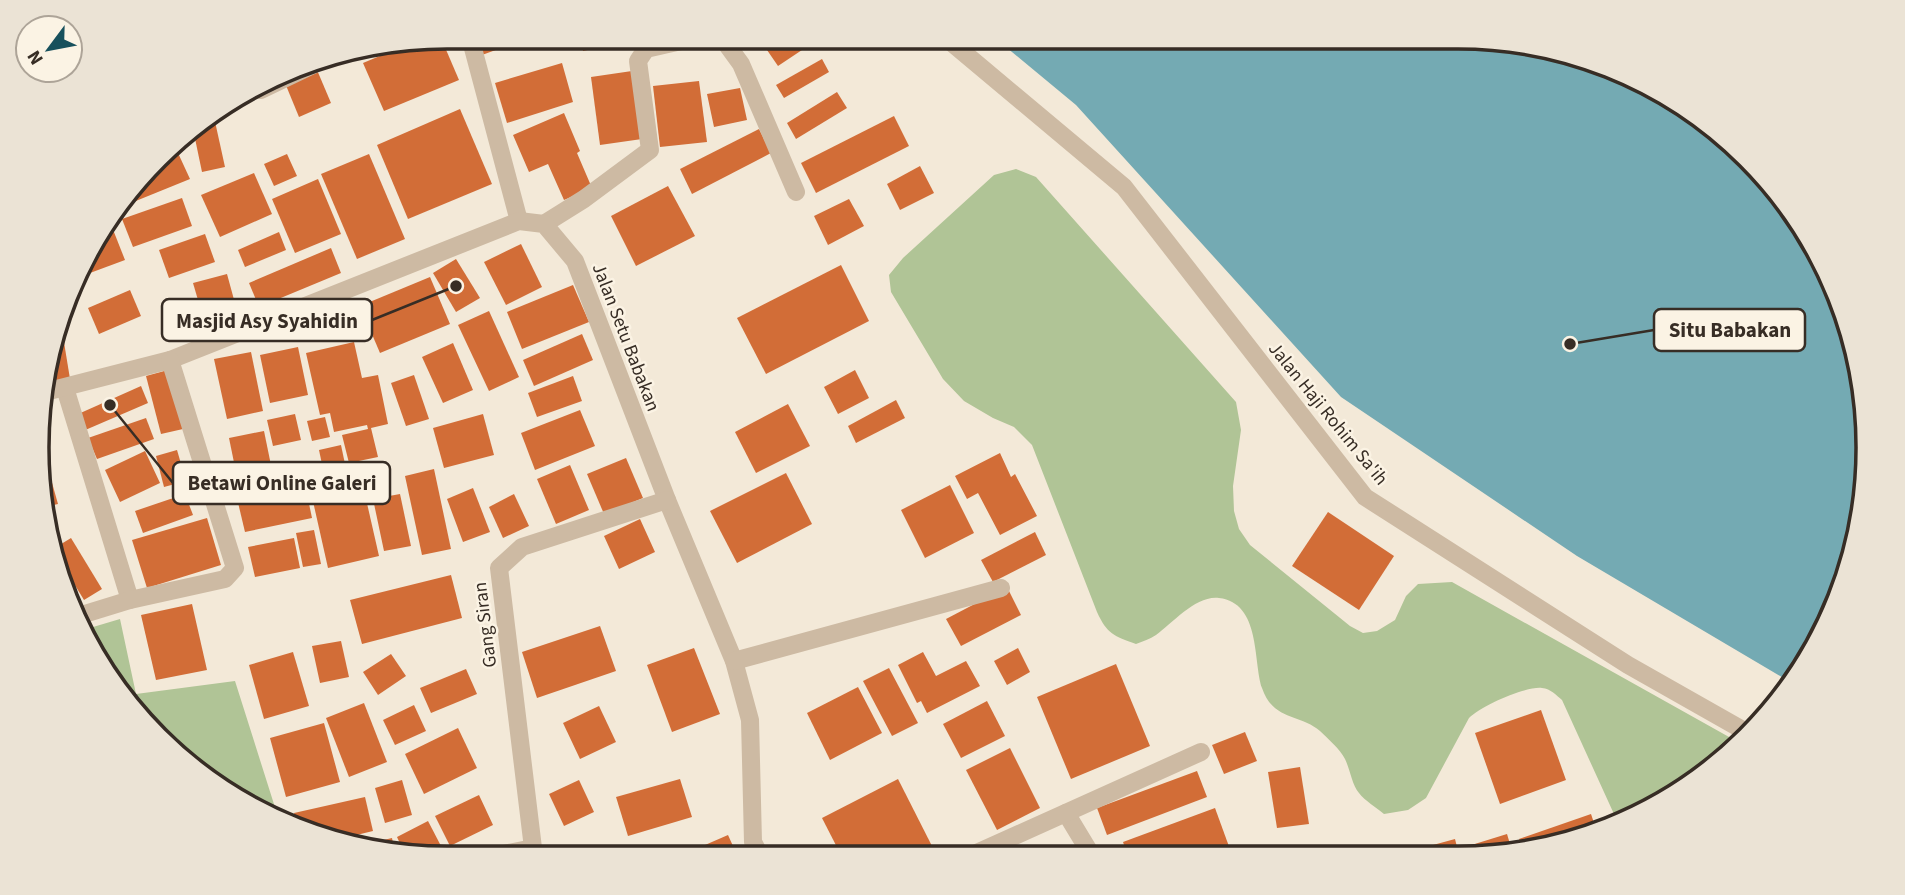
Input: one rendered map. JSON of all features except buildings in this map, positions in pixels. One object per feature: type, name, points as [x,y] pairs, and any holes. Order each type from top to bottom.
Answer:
[{"type":"street","points":[[473,49],[519,221]]},
{"type":"street","points":[[53,390],[170,360],[519,221],[544,224],[584,199],[650,150],[638,61],[646,49]]},
{"type":"street","points":[[730,49],[741,64],[796,192]]},
{"type":"street","name":"Jalan Haji Rohim Sa'ih","points":[[959,49],[1125,187],[1365,497],[1628,665],[1740,728]]},
{"type":"street","name":"Jalan Setu Babakan","points":[[544,224],[575,261],[667,500],[734,662],[750,720],[755,846]]},
{"type":"street","points":[[85,614],[130,600],[225,579],[235,568],[170,360]]},
{"type":"street","points":[[65,388],[130,600]]},
{"type":"street","name":"Gang Siran","points":[[534,846],[499,568],[522,547],[667,500]]},
{"type":"street","points":[[734,662],[1000,587]]},
{"type":"street","points":[[992,846],[1201,752]]},
{"type":"street","points":[[1066,813],[1086,846]]},
{"type":"green space","points":[[1016,169],[1036,177],[1236,402],[1241,430],[1233,486],[1234,511],[1239,529],[1250,545],[1350,626],[1363,633],[1377,631],[1395,620],[1406,596],[1418,584],[1452,582],[1730,738],[1679,779],[1614,814],[1562,700],[1553,692],[1534,688],[1504,698],[1469,718],[1426,798],[1408,810],[1384,814],[1359,793],[1345,759],[1320,731],[1280,712],[1267,699],[1259,677],[1249,622],[1233,602],[1219,598],[1202,601],[1193,605],[1156,635],[1136,644],[1112,633],[1097,612],[1032,445],[1014,427],[964,401],[943,379],[891,292],[889,275],[903,258],[994,175]]},
{"type":"green space","points":[[120,619],[136,694],[235,681],[275,807],[248,793],[205,764],[166,729],[131,690],[92,627]]},
{"type":"water","points":[[1008,49],[1458,49],[1510,52],[1561,63],[1610,79],[1657,102],[1700,131],[1757,185],[1803,248],[1835,319],[1853,395],[1855,474],[1853,500],[1842,551],[1835,576],[1815,624],[1783,678],[1577,556],[1341,397],[1076,105]]},
{"type":"place","name":"Masjid Asy Syahidin","points":[[456,286]]},
{"type":"place","name":"Situ Babakan","points":[[1570,344]]},
{"type":"place","name":"Betawi Online Galeri","points":[[110,405]]}]
